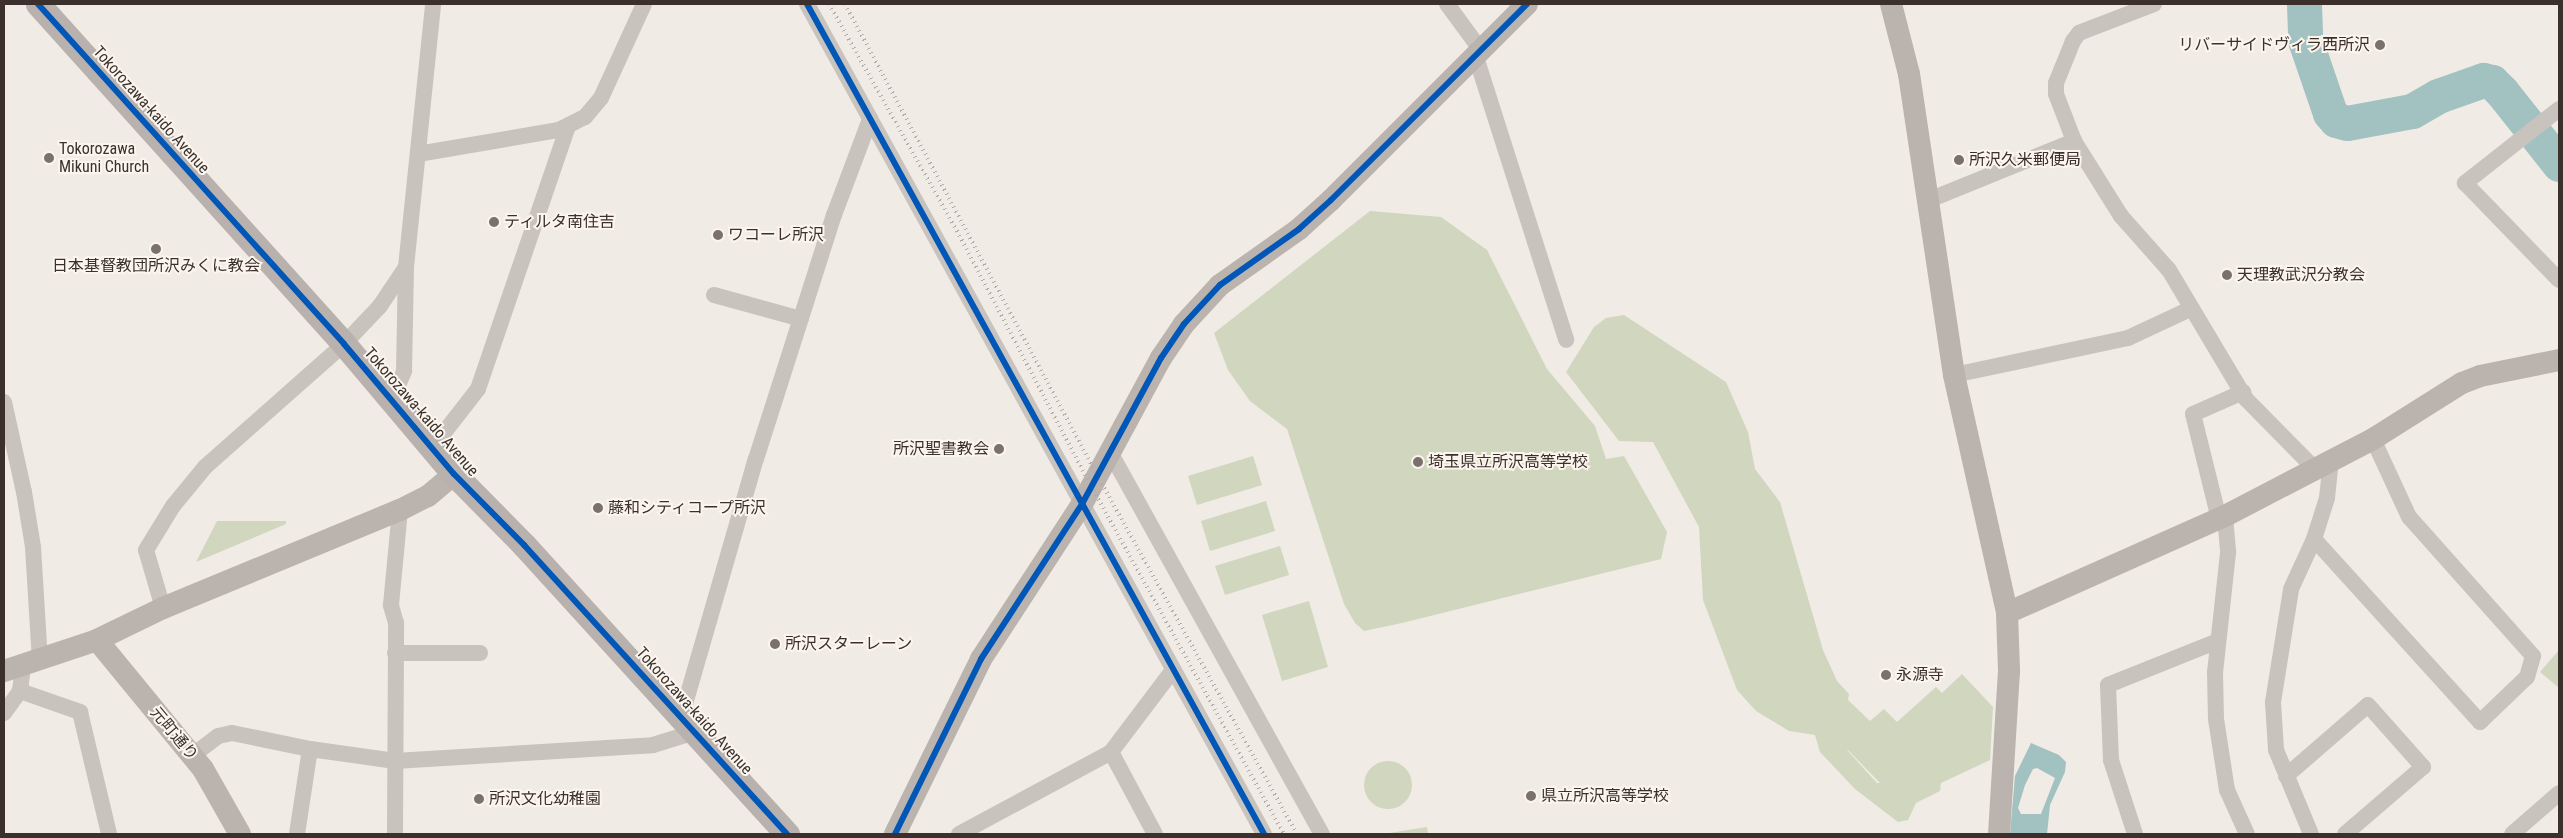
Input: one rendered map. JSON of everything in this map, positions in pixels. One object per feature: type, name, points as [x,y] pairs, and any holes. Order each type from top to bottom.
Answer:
[{"type":"main road","name":"Tokorozawa-kaido Avenue","points":[[38,4],[344,344],[391,402],[454,474],[524,545],[787,834]]},
{"type":"street","points":[[391,402],[404,371],[406,267],[433,4]]},
{"type":"street","points":[[418,154],[558,130],[585,118],[602,98],[644,4]]},
{"type":"street","points":[[807,4],[1264,834]]},
{"type":"street","points":[[1447,4],[1478,51],[1566,340]]},
{"type":"street","points":[[895,834],[981,659],[1082,504],[1161,358],[1200,304],[1220,285],[1299,229],[1331,200],[1527,4]]},
{"type":"street","points":[[1891,4],[1909,74],[1954,375],[2007,613],[2009,671],[1999,834]]},
{"type":"street","points":[[2154,4],[2079,33],[2072,41],[2056,82],[2056,94],[2074,141],[2122,216],[2169,270],[2190,309],[2243,392],[2323,465],[2327,498],[2314,538],[2291,589],[2276,672],[2273,727],[2286,776],[2310,834]]},
{"type":"street","points":[[2559,109],[2465,183],[2559,280]]},
{"type":"street","points":[[193,755],[218,736],[232,733],[310,749],[395,760],[653,745],[688,725],[753,468],[834,215],[870,119]]},
{"type":"street","points":[[432,448],[478,388],[568,126]]},
{"type":"street","points":[[1929,200],[2074,141]]},
{"type":"street","points":[[163,608],[146,550],[173,506],[205,467],[344,344],[380,306],[406,267]]},
{"type":"street","points":[[714,295],[801,319]]},
{"type":"street","points":[[1954,375],[2128,338],[2190,309]]},
{"type":"street","points":[[2007,613],[2222,518],[2374,439],[2462,384],[2488,374],[2559,360]]},
{"type":"street","points":[[2243,392],[2193,414],[2222,518],[2228,553],[2215,672],[2218,745],[2226,790],[2247,834]]},
{"type":"street","points":[[4,402],[7,430],[32,547],[20,691],[4,713]]},
{"type":"street","points":[[2314,538],[2480,722],[2527,677],[2533,656],[2409,517],[2374,439]]},
{"type":"street","points":[[1110,452],[1322,834]]},
{"type":"street","points":[[22,666],[97,640],[163,608],[400,510],[428,496],[454,474]]},
{"type":"street","points":[[396,834],[396,623],[391,605],[400,510]]},
{"type":"street","name":"元町通り","points":[[97,640],[193,755],[215,787],[240,834]]},
{"type":"street","points":[[2135,834],[2111,760],[2108,685],[2218,641]]},
{"type":"street","points":[[396,653],[480,653]]},
{"type":"street","points":[[959,834],[1111,752],[1173,670]]},
{"type":"street","points":[[20,691],[80,712],[109,834]]},
{"type":"street","points":[[2286,776],[2368,705],[2422,767],[2345,834]]},
{"type":"street","points":[[297,834],[310,749]]},
{"type":"street","points":[[1111,752],[1155,834]]},
{"type":"street","points":[[2512,834],[2559,793]]},
{"type":"green space","points":[[1370,211],[1441,217],[1487,250],[1547,369],[1595,426],[1606,459],[1624,456],[1667,532],[1661,559],[1364,631],[1355,623],[1344,604],[1287,429],[1250,401],[1228,370],[1214,333]]},
{"type":"green space","points":[[1624,315],[1726,382],[1748,432],[1755,469],[1780,502],[1823,650],[1837,681],[1849,694],[1848,700],[1870,721],[1884,709],[1897,722],[1936,687],[1942,693],[1962,674],[1993,707],[1990,760],[1941,783],[1940,791],[1916,803],[1908,820],[1898,822],[1855,789],[1820,752],[1815,735],[1789,731],[1756,711],[1737,690],[1703,600],[1699,527],[1653,442],[1619,441],[1566,372],[1594,327],[1606,318]],"holes":[[[1848,750],[1880,783],[1877,783]]]},
{"type":"green space","points":[[1253,456],[1262,485],[1197,505],[1188,476]]},
{"type":"green space","points":[[1266,501],[1275,531],[1210,551],[1201,521]]},
{"type":"green space","points":[[217,521],[286,521],[286,524],[196,562]]},
{"type":"green space","points":[[1280,546],[1289,575],[1225,595],[1215,566]]},
{"type":"green space","points":[[1309,601],[1328,667],[1282,681],[1262,615]]},
{"type":"green space","points":[[2559,650],[2559,688],[2540,672]]},
{"type":"green space","points":[[1388,761],[1397,763],[1405,768],[1410,776],[1412,785],[1410,794],[1405,802],[1397,807],[1388,809],[1379,807],[1371,802],[1366,794],[1364,785],[1366,776],[1371,768],[1379,763]]},
{"type":"green space","points":[[1427,827],[1428,834],[1383,834]]},
{"type":"water","points":[[2031,743],[2059,755],[2066,762],[2065,772],[2050,805],[2047,834],[2010,834],[2015,776]],"holes":[[[2037,768],[2055,778],[2041,814],[2021,814],[2018,808],[2025,785],[2033,769]]]},
{"type":"waterway","points":[[2304,4],[2305,40],[2330,113],[2336,120],[2347,123],[2412,111],[2438,96],[2483,80],[2492,82],[2502,92],[2559,164]]},
{"type":"railway","points":[[829,4],[957,231],[1091,486],[1284,834]]},
{"type":"railway","points":[[845,4],[1097,475],[1297,834]]},
{"type":"cycle path","points":[[38,4],[344,344],[454,474],[524,545],[787,834]]},
{"type":"cycle path","points":[[807,4],[1264,834]]},
{"type":"cycle path","points":[[895,834],[981,659],[1082,504],[1161,358],[1184,324],[1220,285],[1299,229],[1331,200],[1527,4]]},
{"type":"place","name":"リバーサイドヴィラ西所沢","points":[[2380,45]]},
{"type":"place","name":"Tokorozawa Mikuni Church","points":[[49,158]]},
{"type":"place","name":"所沢久米郵便局","points":[[1959,160]]},
{"type":"place","name":"ティルタ南住吉","points":[[494,222]]},
{"type":"place","name":"ワコーレ所沢","points":[[718,235]]},
{"type":"place","name":"日本基督教団所沢みくに教会","points":[[156,249]]},
{"type":"place","name":"天理教武沢分教会","points":[[2227,275]]},
{"type":"place","name":"所沢聖書教会","points":[[999,449]]},
{"type":"place","name":"埼玉県立所沢高等学校","points":[[1418,462]]},
{"type":"place","name":"藤和シティコープ所沢","points":[[598,508]]},
{"type":"place","name":"所沢スターレーン","points":[[775,644]]},
{"type":"place","name":"永源寺","points":[[1886,675]]},
{"type":"place","name":"県立所沢高等学校","points":[[1531,796]]},
{"type":"place","name":"所沢文化幼稚園","points":[[479,799]]}]
